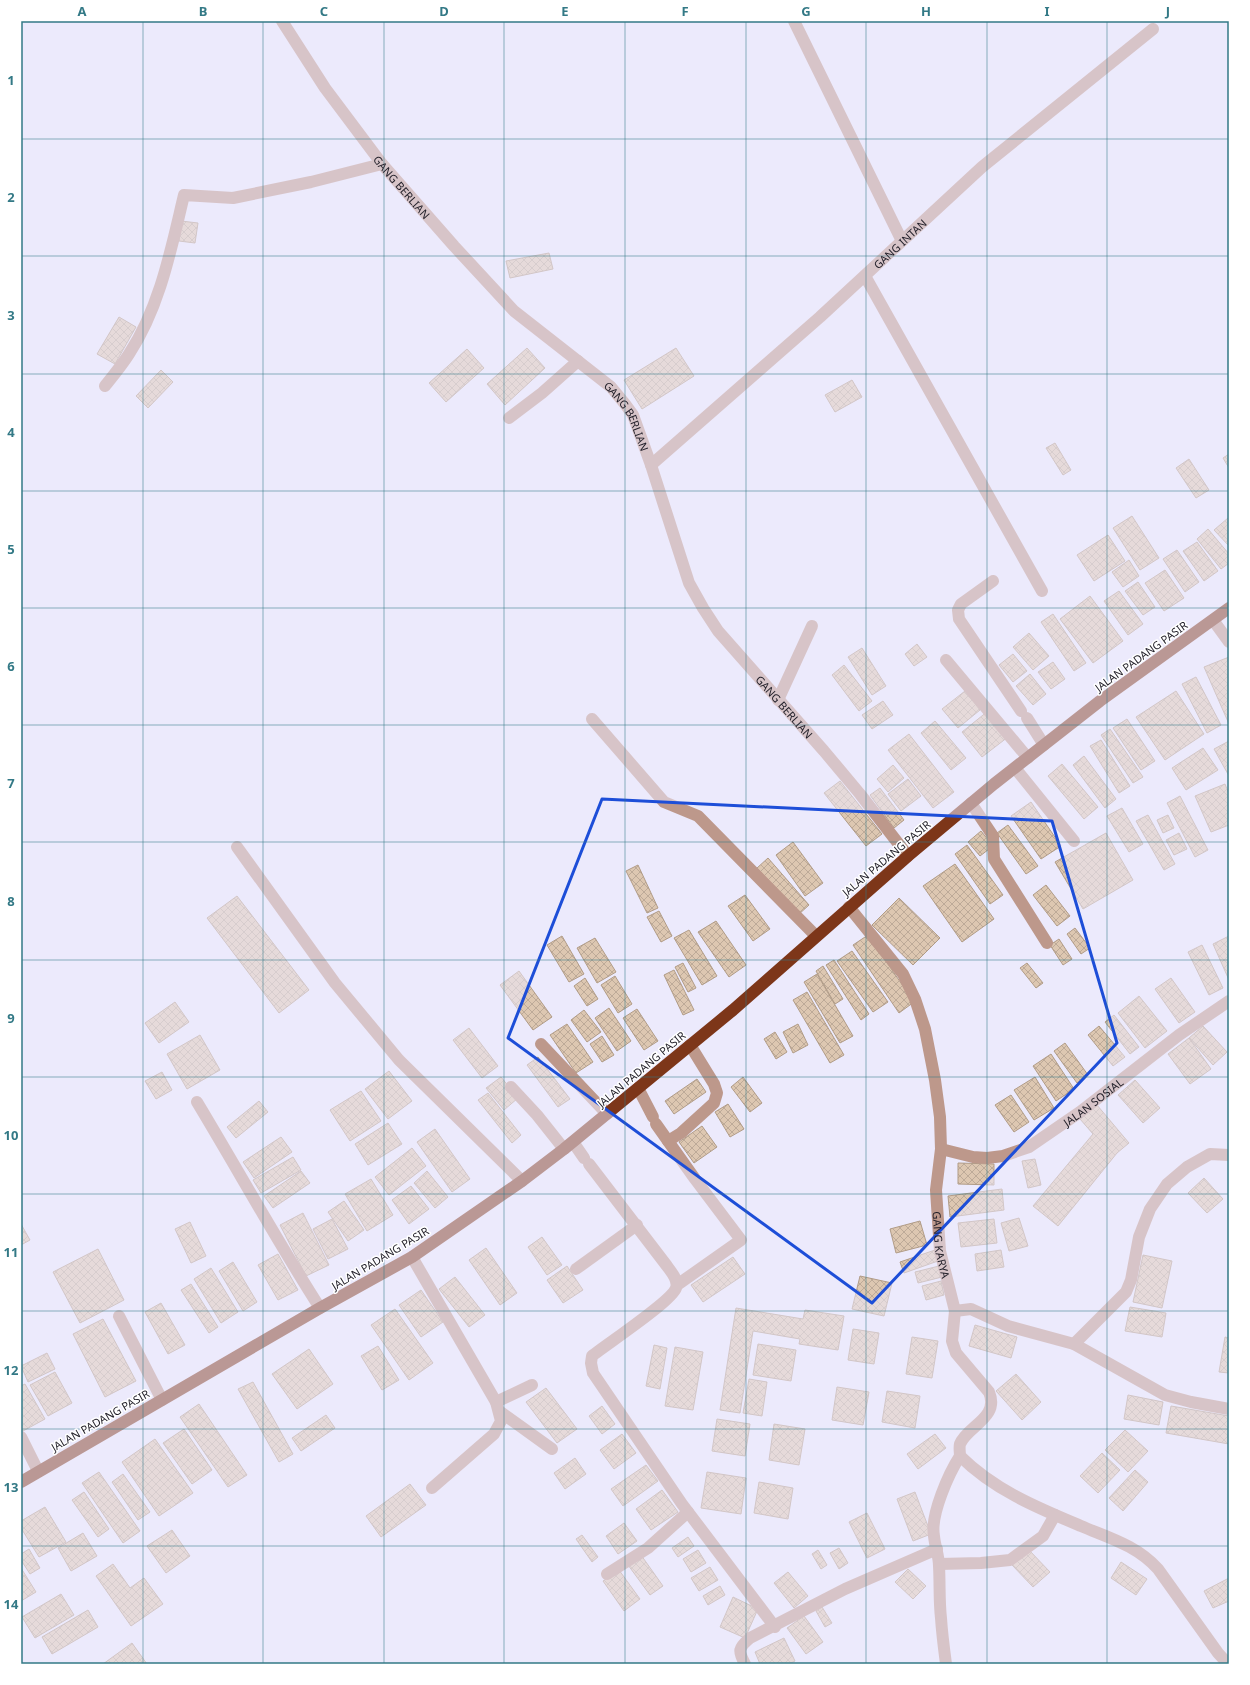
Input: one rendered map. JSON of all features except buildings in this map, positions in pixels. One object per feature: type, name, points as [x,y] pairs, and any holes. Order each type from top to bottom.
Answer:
[{"type":"highway","name":"JALAN PADANG PASIR","points":[[21,1482],[412,1256],[522,1181],[569,1145],[690,1045],[971,803],[1100,701],[1229,608]]},
{"type":"street","name":"GANG BERLIAN","points":[[282,21],[325,88],[382,164],[514,311],[611,387],[626,404],[633,415],[651,465],[689,583],[718,631],[860,794],[908,856]]},
{"type":"street","points":[[794,21],[902,241]]},
{"type":"street","name":"GANG INTAN","points":[[651,465],[820,317],[982,167],[1153,29]]},
{"type":"street","points":[[105,386],[129,354],[151,310],[168,263],[184,195],[233,198],[311,182],[382,164]]},
{"type":"street","points":[[865,276],[1042,591]]},
{"type":"street","points":[[509,418],[542,393],[578,361]]},
{"type":"street","points":[[993,581],[960,604],[958,610],[959,619],[1044,745]]},
{"type":"street","points":[[1213,620],[1229,642]]},
{"type":"street","points":[[778,700],[812,626]]},
{"type":"street","points":[[946,660],[1028,758]]},
{"type":"street","points":[[592,719],[664,802],[698,816],[816,936]]},
{"type":"street","points":[[1015,768],[1074,841]]},
{"type":"street","points":[[971,803],[993,836],[994,859],[1047,943]]},
{"type":"street","points":[[237,847],[335,983],[394,1054],[522,1181]]},
{"type":"street","name":"GANG KARYA","points":[[849,907],[903,974],[920,1011],[935,1080],[940,1117],[941,1149],[937,1176],[936,1207],[941,1258],[955,1311],[953,1346],[956,1353],[989,1392],[991,1400],[988,1412],[961,1441],[960,1456],[951,1470],[938,1507],[933,1535],[939,1564],[941,1618],[946,1664]]},
{"type":"street","name":"JALAN SOSIAL","points":[[941,1149],[973,1157],[987,1158],[1003,1156],[1029,1147],[1080,1112],[1179,1035],[1229,1001]]},
{"type":"street","points":[[541,1044],[606,1114]]},
{"type":"street","points":[[668,1140],[681,1133],[714,1103],[717,1093],[714,1084],[690,1045]]},
{"type":"street","points":[[511,1088],[537,1115],[587,1161],[667,1266],[675,1278],[677,1285]]},
{"type":"street","points":[[638,1088],[654,1121],[695,1180],[741,1240],[677,1285],[674,1292],[653,1311],[592,1356],[591,1363],[594,1373],[688,1512],[775,1627]]},
{"type":"street","points":[[197,1102],[284,1252],[320,1308]]},
{"type":"street","points":[[1074,1344],[1126,1292],[1131,1280],[1139,1237],[1150,1209],[1167,1184],[1187,1167],[1210,1154],[1229,1155]]},
{"type":"street","points":[[576,1269],[637,1225]]},
{"type":"street","points":[[412,1256],[497,1406],[501,1421],[497,1430],[432,1488]]},
{"type":"street","points":[[955,1311],[971,1309],[1008,1326],[1074,1344],[1165,1395],[1191,1402],[1229,1408]]},
{"type":"street","points":[[119,1316],[162,1400]]},
{"type":"street","points":[[497,1406],[532,1385]]},
{"type":"street","points":[[497,1406],[552,1449]]},
{"type":"street","points":[[21,1437],[38,1471]]},
{"type":"street","points":[[960,1456],[983,1476],[1016,1497],[1054,1515],[1126,1545],[1147,1557],[1158,1569],[1218,1654],[1228,1664]]},
{"type":"street","points":[[608,1574],[648,1548],[688,1512]]},
{"type":"street","points":[[939,1564],[981,1563],[1010,1560],[1043,1536],[1054,1515]]},
{"type":"street","points":[[745,1664],[740,1653],[741,1646],[750,1638],[775,1627],[845,1589],[937,1549]]},
{"type":"highlighted area","points":[[602,799],[1052,821],[1117,1043],[872,1303],[508,1038]]}]
